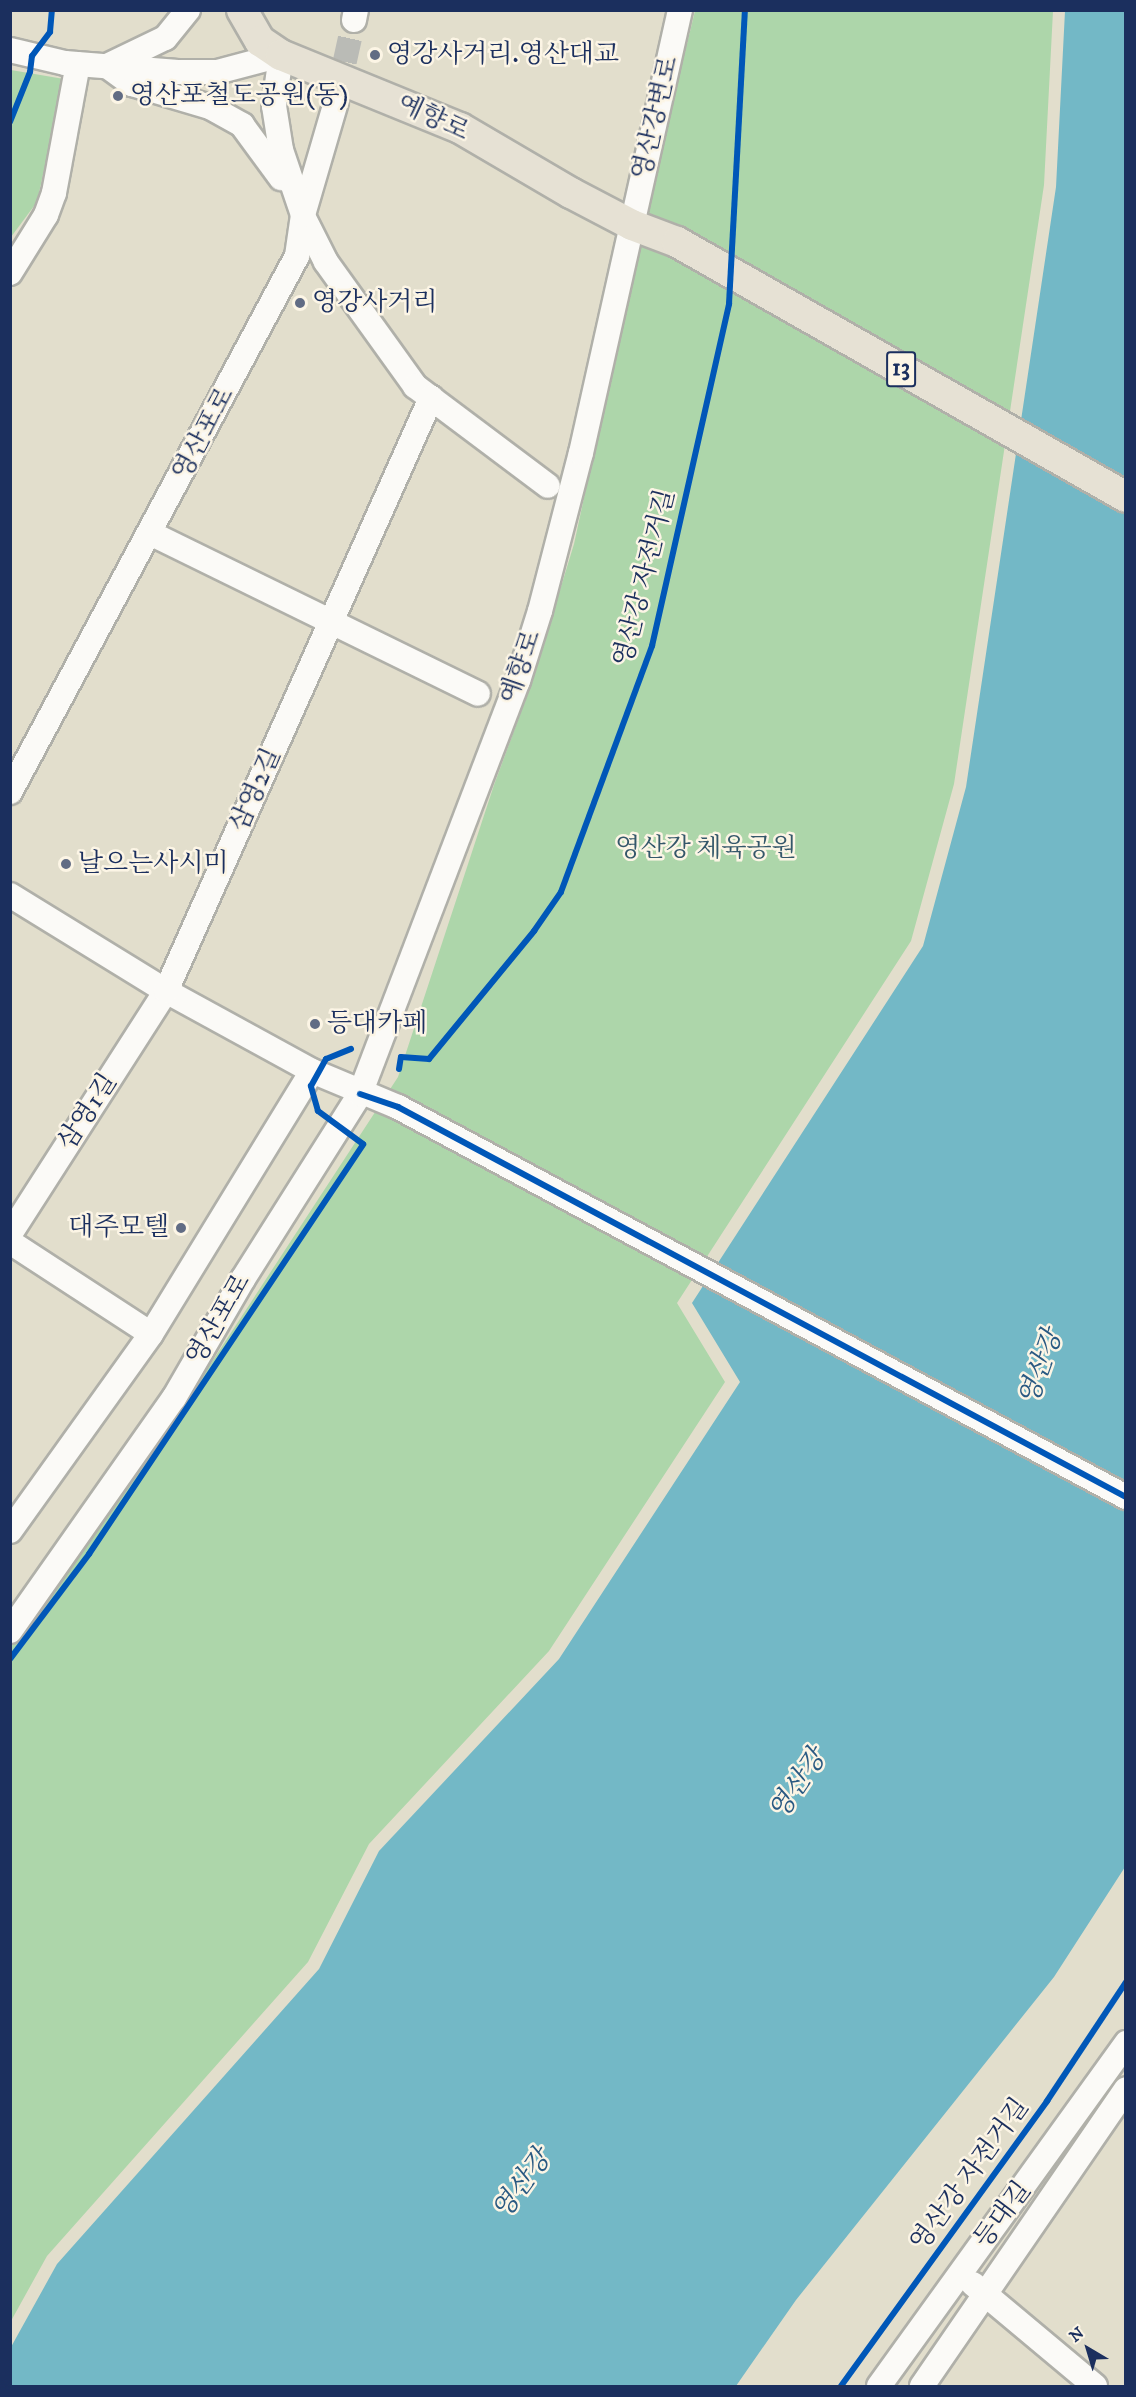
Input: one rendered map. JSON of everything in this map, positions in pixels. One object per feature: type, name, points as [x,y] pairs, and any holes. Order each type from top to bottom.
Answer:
[{"type":"main road","name":"예향로","points":[[242,10],[260,41],[281,55],[460,128],[632,225],[677,242],[1125,497]]},
{"type":"street","points":[[107,66],[165,38],[188,10]]},
{"type":"street","name":"영산강변로","points":[[632,225],[680,10]]},
{"type":"street","points":[[10,51],[78,64],[107,66],[138,72],[217,72],[281,55]]},
{"type":"street","name":"영산포로","points":[[10,792],[290,274],[302,237],[303,214],[281,150],[274,106],[281,55]]},
{"type":"street","points":[[10,273],[46,215],[54,193],[78,64]]},
{"type":"street","points":[[107,66],[132,84],[210,107],[242,125],[277,171],[303,214],[326,262],[415,386],[548,486]]},
{"type":"street","points":[[303,214],[336,102]]},
{"type":"street","name":"예향로","points":[[360,1094],[518,681],[540,611],[579,464],[632,225]]},
{"type":"street","name":"삼영2길","points":[[166,991],[431,398]]},
{"type":"street","points":[[150,533],[478,694]]},
{"type":"street","points":[[10,896],[166,991],[312,1071],[360,1094],[398,1107],[1125,1497]]},
{"type":"street","name":"삼영1길","points":[[10,1234],[166,991]]},
{"type":"street","points":[[10,1531],[151,1334],[312,1071]]},
{"type":"street","name":"영산포로","points":[[11,1631],[174,1398],[243,1279],[360,1094]]},
{"type":"street","points":[[10,1242],[151,1334]]},
{"type":"street","name":"등대길","points":[[879,2386],[1125,2043]]},
{"type":"street","points":[[922,2386],[1125,2089]]},
{"type":"street","points":[[960,2273],[1095,2386]]},
{"type":"green space","name":"영산강 체육공원","points":[[695,11],[1053,11],[1044,185],[954,784],[911,941],[677,1303],[725,1382],[549,1651],[369,1844],[308,1962],[47,2256],[11,2321],[11,1644],[204,1374],[398,1077],[494,785],[531,685],[574,544],[647,207]]},
{"type":"green space","points":[[11,70],[64,79],[37,202],[11,237]]},
{"type":"water","name":"영산강","points":[[1065,11],[1125,11],[1125,1867],[1054,1977],[796,2300],[736,2386],[11,2386],[11,2347],[57,2264],[319,1969],[379,1851],[559,1659],[740,1382],[692,1303],[923,946],[966,787],[1056,187]]},
{"type":"tunnel","points":[[337,97],[354,20]]},
{"type":"cycle path","points":[[10,122],[30,72],[32,56],[50,32],[52,10]]},
{"type":"cycle path","name":"영산강 자전거길","points":[[399,1069],[401,1057],[429,1059],[534,931],[561,892],[652,646],[729,304],[745,10]]},
{"type":"cycle path","points":[[10,1659],[89,1554],[363,1144],[318,1111],[311,1086],[326,1059],[351,1049]]},
{"type":"cycle path","points":[[360,1094],[398,1107],[1126,1497]]},
{"type":"cycle path","name":"영산강 자전거길","points":[[841,2386],[1047,2101],[1126,1982]]},
{"type":"place","name":"영강사거리.영산대교","points":[[375,55]]},
{"type":"place","name":"영산포철도공원(동)","points":[[118,96]]},
{"type":"place","name":"영강사거리","points":[[300,303]]},
{"type":"place","name":"날으는사시미","points":[[66,864]]},
{"type":"place","name":"등대카페","points":[[315,1024]]},
{"type":"place","name":"대주모텔","points":[[181,1228]]}]
